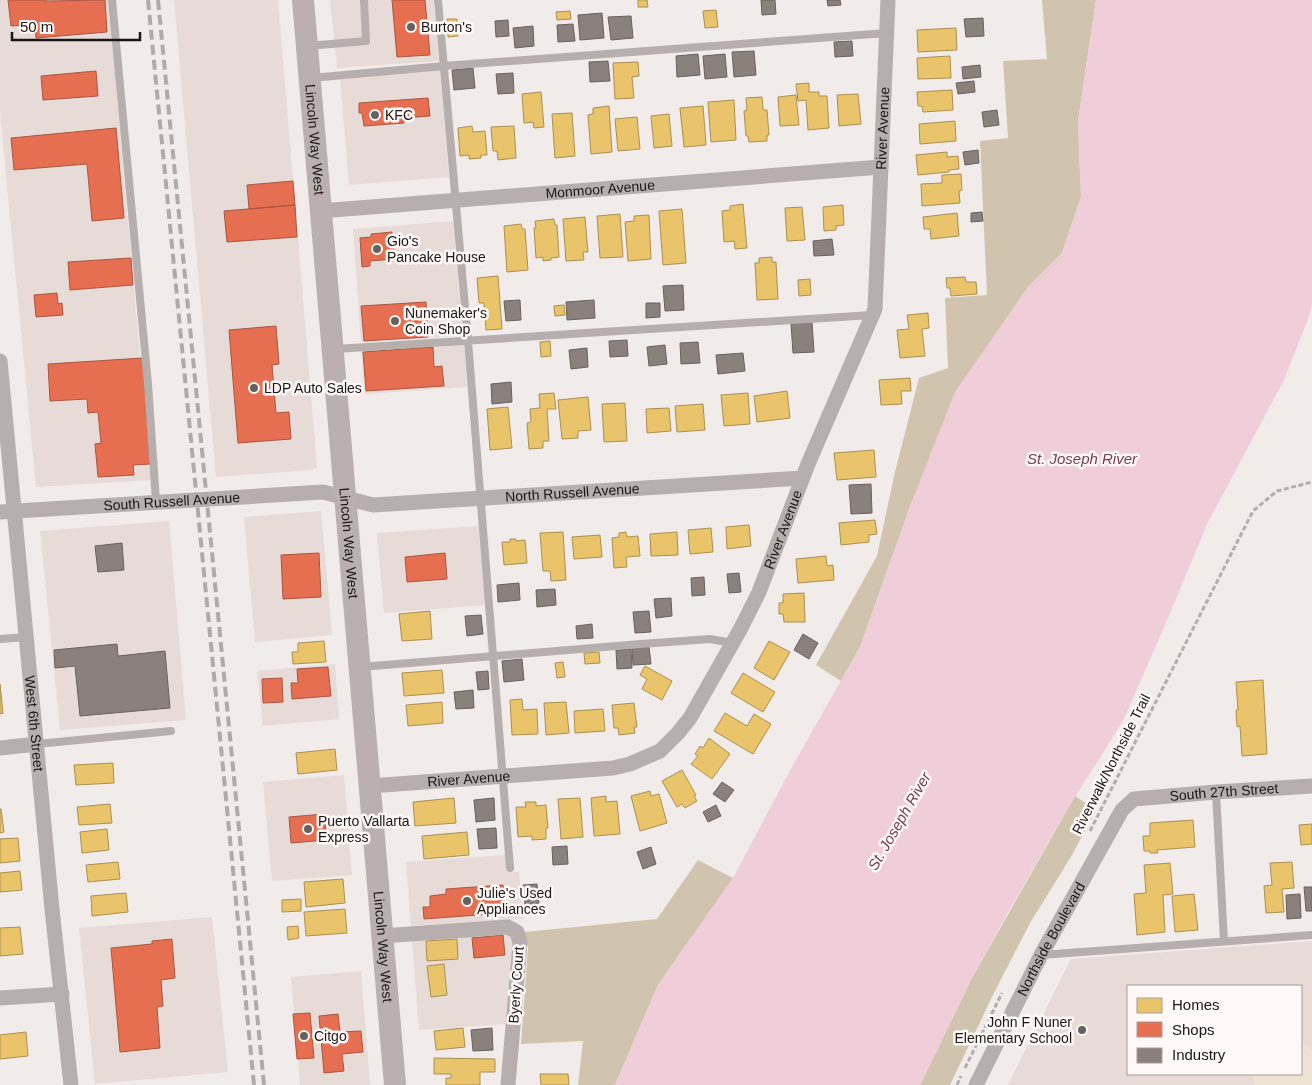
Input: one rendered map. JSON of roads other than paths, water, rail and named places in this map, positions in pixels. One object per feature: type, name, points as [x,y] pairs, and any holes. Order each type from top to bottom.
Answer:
[{"type":"main road","name":"Lincoln Way West","points":[[303,0],[395,1085]]},
{"type":"street","name":"River Avenue","points":[[370,786],[613,768],[630,764],[660,751],[690,718],[759,592],[802,478],[876,309],[888,0]]},
{"type":"street","name":"Monmoor Avenue","points":[[320,211],[881,167]]},
{"type":"street","name":"West 6th Street","points":[[0,361],[7,511],[27,637],[71,1085]]},
{"type":"street","name":"North Russell Avenue","points":[[344,497],[373,505],[802,478]]},
{"type":"street","name":"South Russell Avenue","points":[[7,511],[323,492],[344,497]]},
{"type":"street","points":[[0,748],[37,744]]},
{"type":"street","name":"South 27th Street","points":[[1134,799],[1312,786]]},
{"type":"street","name":"Northside Boulevard","points":[[976,1085],[1041,955],[1122,810],[1134,799]]},
{"type":"street","name":"Byerly Court","points":[[382,936],[508,926],[517,932],[520,943],[508,1085]]},
{"type":"street","points":[[0,998],[62,994]]},
{"type":"lane","points":[[112,0],[148,384],[156,501]]},
{"type":"lane","points":[[306,46],[366,41],[364,0]]},
{"type":"lane","points":[[438,0],[468,340],[510,868]]},
{"type":"lane","points":[[309,78],[887,33]]},
{"type":"lane","points":[[333,349],[873,315]]},
{"type":"lane","points":[[0,639],[27,637]]},
{"type":"lane","points":[[359,667],[710,640],[732,643]]},
{"type":"lane","points":[[37,744],[171,732]]},
{"type":"lane","points":[[1216,792],[1224,941]]},
{"type":"lane","points":[[1041,955],[1312,935]]},
{"type":"water","name":"St. Joseph River","points":[[1096,0],[1312,0],[1312,305],[1284,380],[1208,522],[1124,719],[1062,818],[1002,923],[972,978],[920,1085],[615,1085],[658,985],[733,878],[788,774],[860,647],[912,501],[955,392],[1027,288],[1062,253],[1081,197],[1078,121]]},
{"type":"railway","points":[[148,0],[254,1085]]},
{"type":"railway","points":[[158,0],[264,1085]]},
{"type":"place","name":"Burton's","points":[[411,27]]},
{"type":"place","name":"KFC","points":[[375,115]]},
{"type":"place","name":"Gio's Pancake House","points":[[377,249]]},
{"type":"place","name":"Nunemaker's Coin Shop","points":[[395,321]]},
{"type":"place","name":"LDP Auto Sales","points":[[254,388]]},
{"type":"place","name":"Puerto Vallarta Express","points":[[308,829]]},
{"type":"place","name":"Julie's Used Appliances","points":[[467,901]]},
{"type":"place","name":"John F Nuner Elementary School","points":[[1082,1030]]},
{"type":"place","name":"Citgo","points":[[304,1036]]}]
